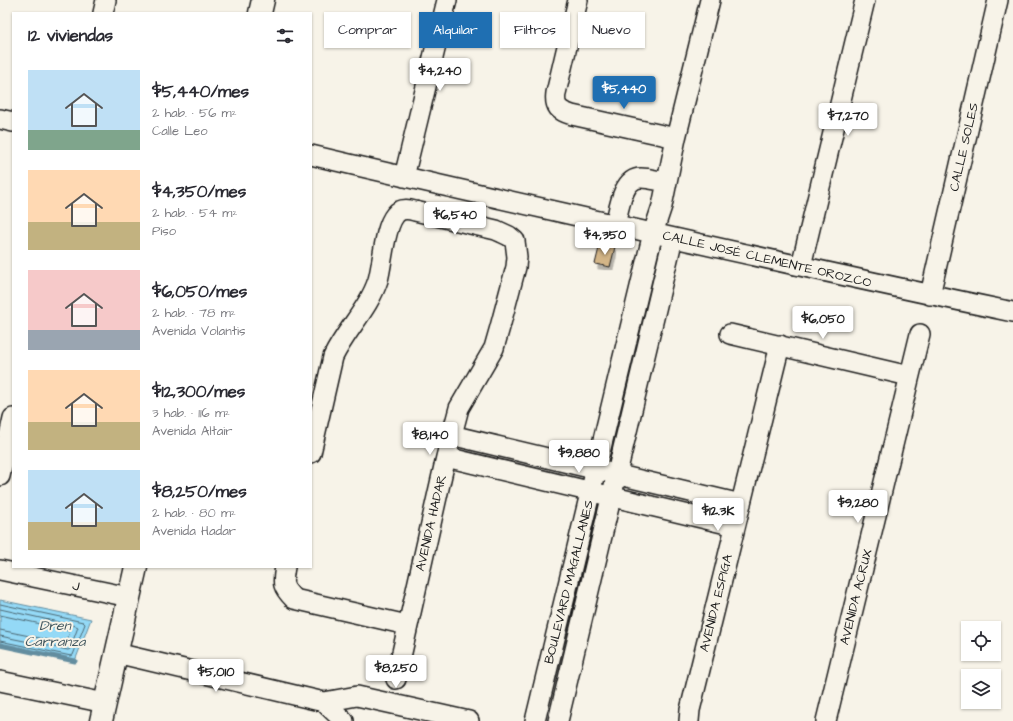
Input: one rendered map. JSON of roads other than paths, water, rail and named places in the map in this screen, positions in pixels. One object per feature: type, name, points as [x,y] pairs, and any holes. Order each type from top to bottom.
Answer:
[{"type":"main road","points":[[260,12],[263,0]]},
{"type":"main road","points":[[103,712],[136,568]]},
{"type":"street","points":[[103,12],[106,0]]},
{"type":"street","points":[[404,177],[447,0]]},
{"type":"street","points":[[578,0],[556,93],[556,105],[565,113],[676,138]]},
{"type":"street","name":"BOULEVARD MAGALLANES","points":[[536,721],[653,233],[662,206],[676,138],[710,0]]},
{"type":"street","points":[[802,266],[865,0]]},
{"type":"street","name":"CALLE SOLES","points":[[930,295],[998,0]]},
{"type":"street","points":[[0,119],[12,122]]},
{"type":"street","name":"CALLE JOSÉ CLEMENTE OROZCO","points":[[312,155],[673,238],[1013,312]]},
{"type":"street","points":[[615,225],[626,187],[633,179],[641,178],[667,182]]},
{"type":"street","name":"AVENIDA HADAR","points":[[312,449],[333,357],[339,344],[369,299],[378,279],[390,225],[396,213],[408,209],[504,233],[515,241],[517,249],[516,267],[494,348],[459,408],[451,436],[396,679]]},
{"type":"street","name":"BOULEVARD MAGALLANES","points":[[558,721],[673,238]]},
{"type":"street","points":[[730,334],[909,376]]},
{"type":"street","name":"AVENIDA ACRUX","points":[[826,721],[920,334]]},
{"type":"street","name":"AVENIDA ESPIGA","points":[[689,721],[692,703],[780,345]]},
{"type":"street","points":[[0,476],[12,422]]},
{"type":"street","points":[[451,436],[741,504]]},
{"type":"street","points":[[446,456],[735,526]]},
{"type":"street","points":[[285,568],[283,581],[286,591],[294,599],[407,626]]},
{"type":"street","name":"J","points":[[0,570],[129,597]]},
{"type":"street","points":[[116,653],[324,702],[357,696],[459,720]]},
{"type":"street","points":[[0,681],[103,712]]},
{"type":"street","points":[[324,702],[344,721]]},
{"type":"water","name":"Dren Carranza","points":[[0,600],[91,619],[75,661],[0,645]]},
{"type":"waterway","points":[[0,645],[75,661]]}]
